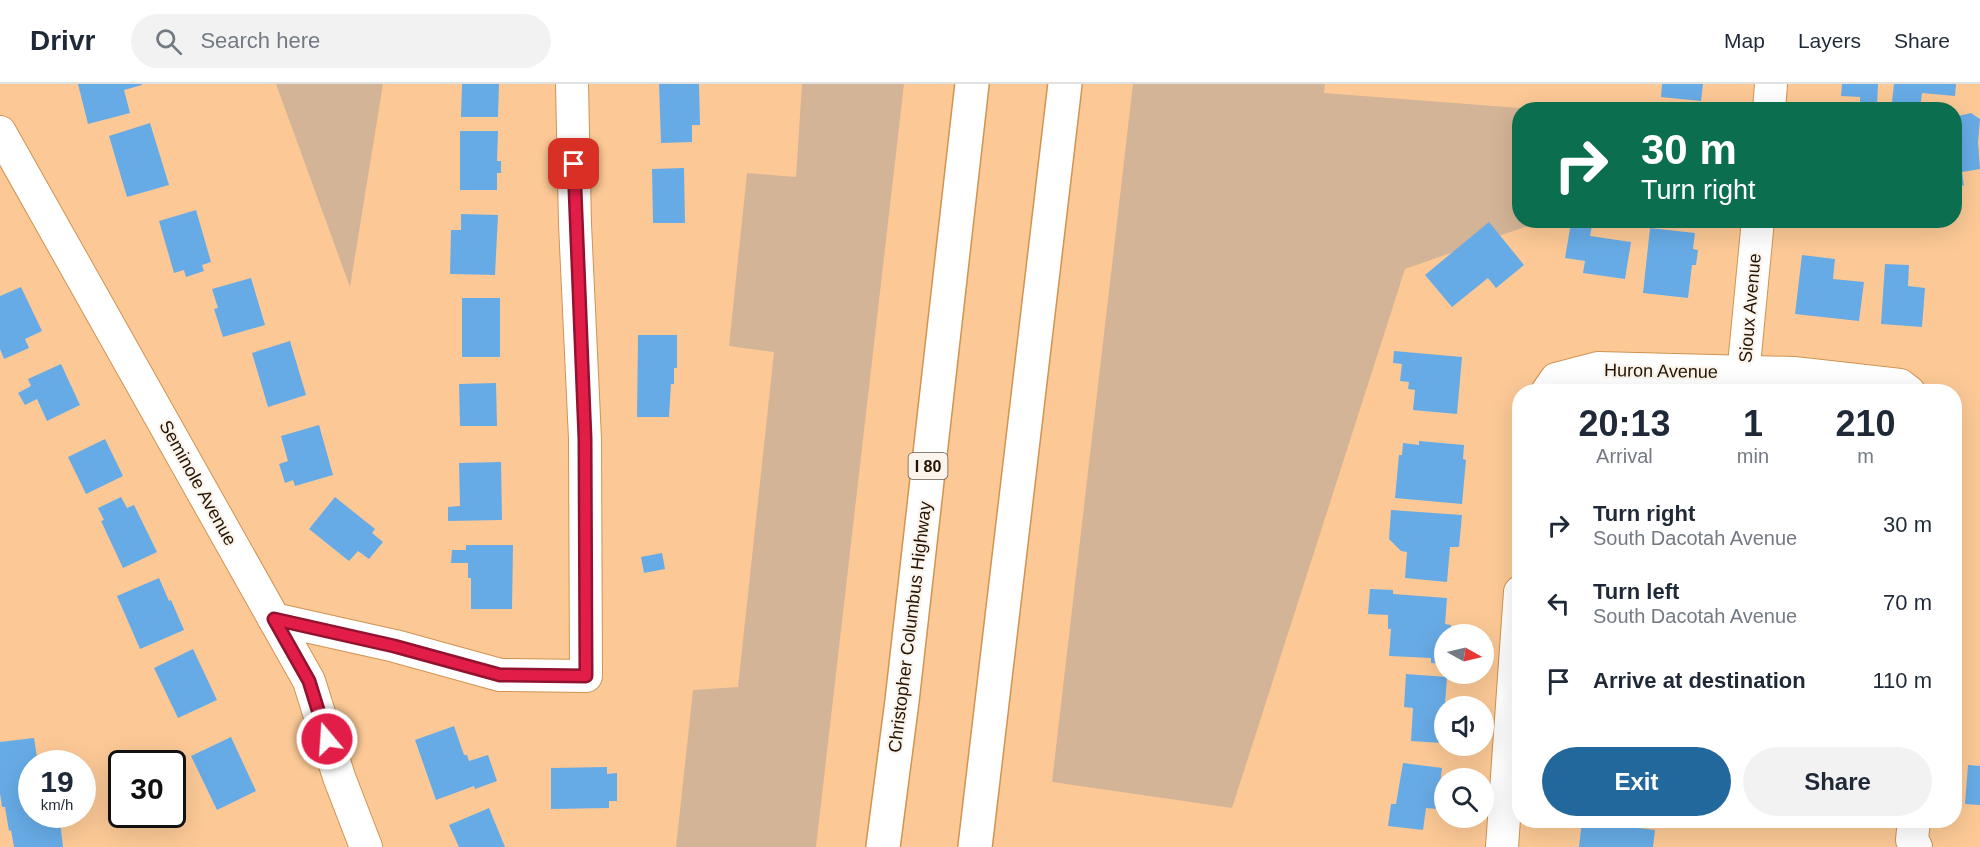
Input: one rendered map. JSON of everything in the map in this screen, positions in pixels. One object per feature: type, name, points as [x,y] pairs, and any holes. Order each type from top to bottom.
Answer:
[{"type":"highway","name":"Christopher Columbus Highway","points":[[883,847],[902,701],[972,84]]},
{"type":"highway","points":[[975,847],[1065,84]]},
{"type":"street","points":[[274,619],[394,646],[500,675],[586,676],[585,439],[572,84]]},
{"type":"street","points":[[1770,102],[1771,84]]},
{"type":"street","name":"Seminole Avenue","points":[[0,132],[309,681],[339,777],[366,847]]},
{"type":"street","name":"Sioux Avenue","points":[[1757,228],[1745,372],[1794,374],[1890,384]]},
{"type":"street","name":"Huron Avenue","points":[[1553,384],[1556,379],[1598,368],[1745,372]]},
{"type":"street","points":[[1502,847],[1512,705]]},
{"type":"street","points":[[1913,828],[1912,840],[1916,847]]},
{"type":"shaded area","points":[[276,84],[383,84],[350,287]]},
{"type":"shaded area","points":[[802,84],[904,84],[816,847],[676,847],[693,690],[738,687],[774,352],[729,346],[747,173],[796,177]]},
{"type":"shaded area","points":[[1133,84],[1325,84],[1324,93],[1512,107],[1512,228],[1522,228],[1405,269],[1232,808],[1052,782]]},
{"type":"building","points":[[78,84],[142,85],[124,90],[130,113],[88,124]]},
{"type":"building","points":[[462,84],[499,84],[498,117],[461,117]]},
{"type":"building","points":[[659,84],[699,84],[700,125],[692,125],[692,142],[661,143]]},
{"type":"building","points":[[1662,84],[1703,84],[1701,101],[1661,97]]},
{"type":"building","points":[[1842,84],[1878,84],[1877,102],[1860,102],[1860,97],[1841,96]]},
{"type":"building","points":[[1894,84],[1956,84],[1955,96],[1922,93],[1921,102],[1892,102]]},
{"type":"building","points":[[1971,113],[1980,119],[1978,142],[1980,169],[1962,172],[1962,115]]},
{"type":"building","points":[[150,123],[169,185],[127,197],[109,136]]},
{"type":"building","points":[[460,131],[498,131],[497,161],[501,161],[501,173],[497,173],[497,190],[460,190]]},
{"type":"building","points":[[684,168],[685,223],[653,223],[652,169]]},
{"type":"building","points":[[196,210],[211,262],[202,265],[204,271],[186,277],[184,270],[174,273],[159,221]]},
{"type":"building","points":[[461,214],[498,215],[495,275],[450,274],[451,230],[461,230]]},
{"type":"building","points":[[1489,222],[1524,265],[1496,288],[1488,278],[1452,307],[1425,275]]},
{"type":"building","points":[[1570,228],[1592,228],[1590,236],[1631,242],[1625,279],[1583,273],[1585,261],[1565,258]]},
{"type":"building","points":[[1650,228],[1695,233],[1693,249],[1698,250],[1696,265],[1692,265],[1688,298],[1643,293]]},
{"type":"building","points":[[1802,255],[1835,259],[1833,279],[1864,282],[1859,321],[1795,314]]},
{"type":"building","points":[[1885,264],[1909,265],[1908,286],[1925,288],[1922,327],[1881,324]]},
{"type":"building","points":[[251,278],[265,325],[223,337],[214,309],[218,308],[212,289]]},
{"type":"building","points":[[21,287],[42,331],[25,339],[29,348],[4,359],[0,349],[0,296]]},
{"type":"building","points":[[462,298],[500,298],[500,357],[462,357]]},
{"type":"building","points":[[638,335],[677,335],[677,368],[674,368],[674,384],[671,384],[669,417],[637,417]]},
{"type":"building","points":[[290,341],[306,395],[268,407],[252,353]]},
{"type":"building","points":[[1394,351],[1462,357],[1457,414],[1413,410],[1415,390],[1408,389],[1409,382],[1400,381],[1402,364],[1393,363]]},
{"type":"building","points":[[61,364],[80,405],[47,421],[37,399],[25,405],[18,393],[31,386],[28,379]]},
{"type":"building","points":[[496,383],[497,426],[460,426],[459,384]]},
{"type":"building","points":[[319,425],[333,475],[295,486],[293,480],[285,483],[279,464],[288,461],[281,436]]},
{"type":"building","points":[[105,439],[123,476],[86,494],[68,457]]},
{"type":"building","points":[[1419,441],[1464,445],[1463,459],[1466,460],[1462,504],[1395,498],[1399,455],[1402,455],[1403,443],[1419,445]]},
{"type":"building","points":[[501,462],[502,520],[448,521],[448,507],[460,506],[459,463]]},
{"type":"building","points":[[121,497],[127,508],[134,505],[157,552],[123,568],[101,521],[104,520],[98,508]]},
{"type":"building","points":[[335,497],[375,529],[372,533],[383,542],[369,559],[358,551],[349,561],[309,529]]},
{"type":"building","points":[[1391,510],[1462,515],[1459,547],[1450,547],[1447,582],[1405,578],[1407,552],[1401,551],[1389,539]]},
{"type":"building","points":[[466,545],[513,545],[512,609],[471,609],[471,578],[468,578],[468,563],[451,563],[452,550],[466,550]]},
{"type":"building","points":[[662,553],[665,569],[644,573],[641,557]]},
{"type":"building","points":[[159,578],[184,630],[140,649],[117,596]]},
{"type":"building","points":[[1370,589],[1393,590],[1393,594],[1447,598],[1445,624],[1434,624],[1434,663],[1431,663],[1431,658],[1389,656],[1391,629],[1388,629],[1388,615],[1368,614]]},
{"type":"building","points":[[193,649],[217,700],[178,718],[154,668]]},
{"type":"building","points":[[1406,674],[1434,676],[1434,684],[1446,684],[1446,696],[1434,696],[1434,742],[1411,741],[1413,708],[1404,707]]},
{"type":"building","points":[[454,726],[464,755],[467,755],[469,761],[488,755],[497,781],[475,789],[474,786],[436,800],[415,740]]},
{"type":"building","points":[[231,737],[256,791],[217,810],[191,756]]},
{"type":"building","points":[[34,738],[36,750],[18,750],[18,828],[61,828],[63,847],[14,847],[0,793],[0,742]]},
{"type":"building","points":[[1403,763],[1442,768],[1434,768],[1434,809],[1426,808],[1423,830],[1388,826],[1391,804],[1396,804]]},
{"type":"building","points":[[1968,765],[1980,766],[1980,805],[1965,804]]},
{"type":"building","points":[[607,767],[607,774],[617,773],[617,801],[609,801],[609,808],[551,809],[551,768]]},
{"type":"building","points":[[489,808],[505,847],[459,847],[449,825]]},
{"type":"building","points":[[1581,828],[1655,830],[1653,847],[1579,847]]},
{"type":"route","points":[[327,739],[309,681],[274,619],[394,646],[500,675],[586,676],[585,439],[574,164]]}]
